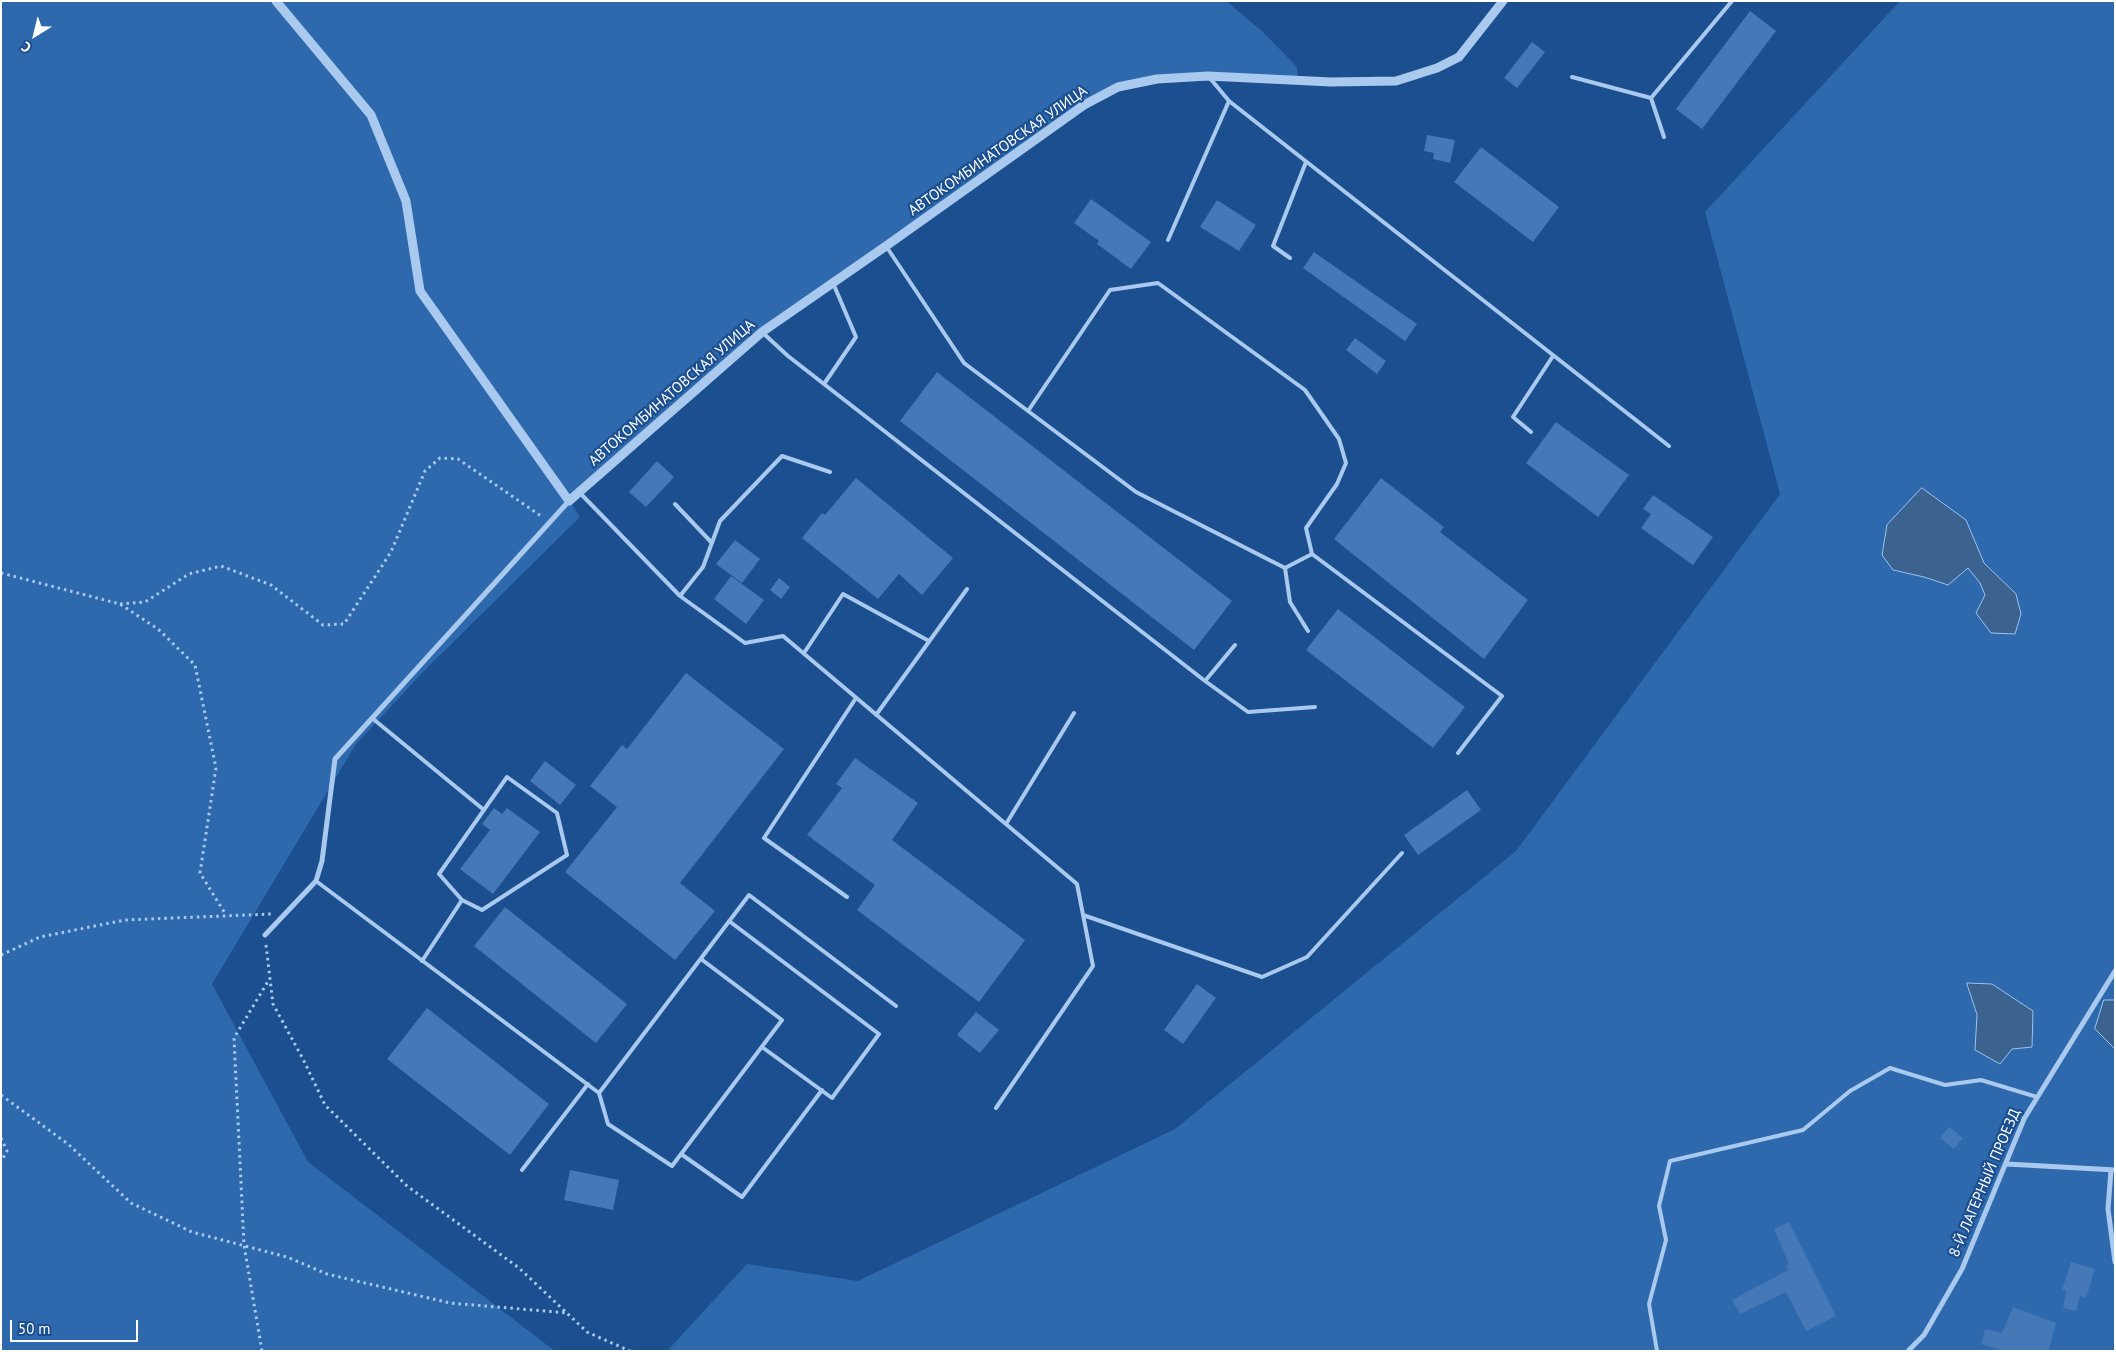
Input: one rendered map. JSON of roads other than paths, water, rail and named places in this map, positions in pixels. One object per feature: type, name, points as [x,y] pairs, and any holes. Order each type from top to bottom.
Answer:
[{"type":"street","points":[[265,935],[316,882],[322,861],[335,759],[569,501],[420,291],[406,201],[371,115],[276,1]]},
{"type":"street","name":"АВТОКОМБИНАТОВСКАЯ УЛИЦА","points":[[569,501],[762,332],[1084,106],[1118,87],[1157,79],[1208,76],[1331,82],[1396,81],[1437,68],[1459,57],[1503,1]]},
{"type":"street","name":"8-Й ЛАГЕРНЫЙ ПРОЕЗД","points":[[1908,1351],[1924,1335],[1962,1269],[2024,1119],[2115,971]]},
{"type":"street","points":[[2007,1164],[2113,1170],[2108,1209],[2115,1262]]},
{"type":"lane","points":[[1651,98],[1732,1]]},
{"type":"lane","points":[[1208,76],[1229,101],[1669,446]]},
{"type":"lane","points":[[1572,77],[1651,98]]},
{"type":"lane","points":[[1651,98],[1664,137]]},
{"type":"lane","points":[[1168,240],[1229,101]]},
{"type":"lane","points":[[1290,258],[1273,246],[1306,162]]},
{"type":"lane","points":[[886,246],[964,363],[1136,492],[1284,568]]},
{"type":"lane","points":[[824,384],[856,337],[833,283]]},
{"type":"lane","points":[[1028,411],[1110,290],[1158,283],[1305,390],[1339,439],[1346,463],[1337,484],[1306,528],[1312,554],[1502,696],[1458,752]]},
{"type":"lane","points":[[762,332],[788,356],[1205,681],[1248,712],[1315,708]]},
{"type":"lane","points":[[1531,432],[1513,417],[1554,356]]},
{"type":"lane","points":[[680,596],[704,567],[720,521],[782,456],[830,472]]},
{"type":"lane","points":[[579,492],[680,596],[745,643],[783,636],[1077,884],[1093,966],[996,1108]]},
{"type":"lane","points":[[675,504],[712,543]]},
{"type":"lane","points":[[1284,568],[1312,554]]},
{"type":"lane","points":[[1284,568],[1290,602],[1308,631]]},
{"type":"lane","points":[[876,715],[967,589]]},
{"type":"lane","points":[[804,653],[843,594],[929,641]]},
{"type":"lane","points":[[1205,681],[1235,645]]},
{"type":"lane","points":[[847,897],[764,838],[856,698]]},
{"type":"lane","points":[[1006,824],[1074,713]]},
{"type":"lane","points":[[371,718],[484,810]]},
{"type":"lane","points":[[507,777],[556,812],[567,854],[482,910],[462,900],[439,874],[484,810],[507,777]]},
{"type":"lane","points":[[1083,915],[1262,977],[1307,956],[1402,853]]},
{"type":"lane","points":[[316,882],[588,1084],[599,1093],[608,1124],[672,1166],[782,1020],[701,959]]},
{"type":"lane","points":[[599,1093],[749,895],[896,1006]]},
{"type":"lane","points":[[422,961],[462,900]]},
{"type":"lane","points":[[729,921],[879,1034],[832,1098],[762,1047]]},
{"type":"lane","points":[[1657,1351],[1649,1304],[1666,1240],[1659,1206],[1670,1161],[1803,1130],[1850,1090],[1890,1068],[1945,1085],[1981,1080],[2037,1097]]},
{"type":"lane","points":[[522,1170],[588,1084]]},
{"type":"lane","points":[[681,1154],[742,1197],[822,1090]]}]
